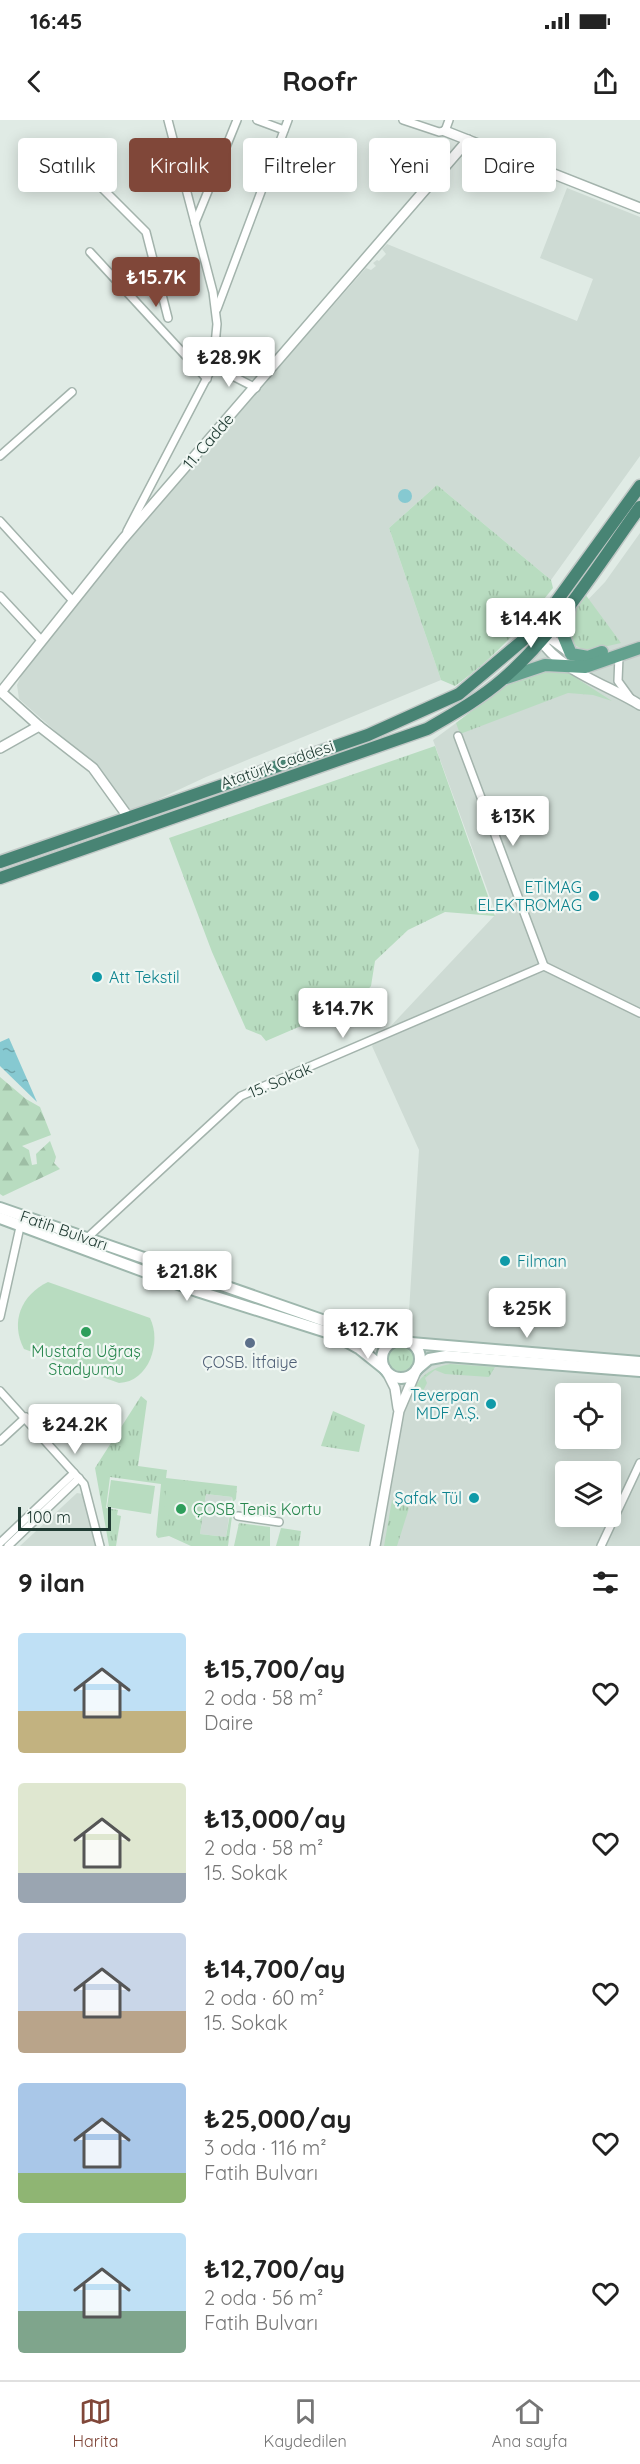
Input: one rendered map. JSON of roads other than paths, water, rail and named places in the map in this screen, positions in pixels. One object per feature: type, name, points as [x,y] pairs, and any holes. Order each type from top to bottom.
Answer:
[{"type":"highway","points":[[0,862],[368,735],[459,694],[528,636],[548,613],[640,486]]},
{"type":"highway","name":"Atatürk Caddesi","points":[[0,878],[427,729],[464,708],[503,679],[542,640],[640,507]]},
{"type":"main road","points":[[570,659],[564,637],[571,601]]},
{"type":"main road","points":[[588,667],[640,639]]},
{"type":"main road","points":[[503,679],[570,659],[588,667],[640,648]]},
{"type":"main road","name":"Fatih Bulvarı","points":[[0,1208],[348,1329],[386,1340],[640,1362]]},
{"type":"main road","name":"Fatih Bulvarı","points":[[0,1218],[223,1300],[333,1334],[372,1357],[386,1370]]},
{"type":"main road","points":[[417,1369],[419,1354],[407,1341],[390,1343],[385,1348],[382,1357],[386,1370],[401,1377],[411,1375],[429,1359],[446,1356],[640,1371]]},
{"type":"street","points":[[123,539],[213,366],[216,311],[168,120]]},
{"type":"street","points":[[195,223],[237,120]]},
{"type":"street","points":[[257,120],[284,130]]},
{"type":"street","points":[[216,311],[288,120]]},
{"type":"street","points":[[403,120],[463,138]]},
{"type":"street","points":[[445,131],[448,120]]},
{"type":"street","name":"11. Cadde","points":[[0,691],[123,539],[256,388],[462,147]]},
{"type":"street","points":[[556,175],[640,208]]},
{"type":"street","points":[[106,192],[147,232],[168,318]]},
{"type":"street","points":[[90,252],[207,379]]},
{"type":"street","points":[[213,366],[256,388]]},
{"type":"street","points":[[1,454],[72,392]]},
{"type":"street","points":[[0,521],[73,601]]},
{"type":"street","points":[[0,596],[41,640]]},
{"type":"street","points":[[548,613],[542,640],[546,649],[570,659]]},
{"type":"street","points":[[528,636],[542,640]]},
{"type":"street","points":[[620,655],[617,666],[618,681],[636,702]]},
{"type":"street","points":[[588,667],[636,702]]},
{"type":"street","points":[[0,691],[39,726],[93,768],[129,818]]},
{"type":"street","points":[[0,748],[39,726]]},
{"type":"street","points":[[458,736],[544,966],[640,1013]]},
{"type":"street","name":"15. Sokak","points":[[87,1238],[241,1096],[544,966]]},
{"type":"street","points":[[0,1317],[20,1227]]},
{"type":"street","points":[[375,1546],[399,1411],[417,1369]]},
{"type":"street","points":[[386,1370],[395,1388],[399,1411]]},
{"type":"street","points":[[0,1391],[26,1417],[86,1487],[100,1546]]},
{"type":"street","points":[[0,1442],[26,1417]]},
{"type":"street","points":[[601,1546],[640,1463]]},
{"type":"street","points":[[4,1542],[77,1475]]},
{"type":"street","points":[[238,1516],[279,1522]]},
{"type":"water","points":[[405,489],[410,491],[412,496],[410,501],[405,503],[400,501],[398,496],[400,491]]},
{"type":"water","points":[[9,1038],[37,1102],[0,1066],[0,1042]]},
{"type":"place","name":"ETİMAG ELEKTROMAG","points":[[594,896]]},
{"type":"place","name":"Att Tekstil","points":[[97,977]]},
{"type":"place","name":"Filman","points":[[505,1261]]},
{"type":"place","name":"Mustafa Uğraş Stadyumu","points":[[86,1332]]},
{"type":"place","name":"ÇOSB. İtfaiye","points":[[250,1343]]},
{"type":"place","name":"Teverpan MDF A.Ş.","points":[[491,1404]]},
{"type":"place","name":"Şafak Tül","points":[[474,1498]]},
{"type":"place","name":"ÇOSB Tenis Kortu","points":[[181,1509]]}]
